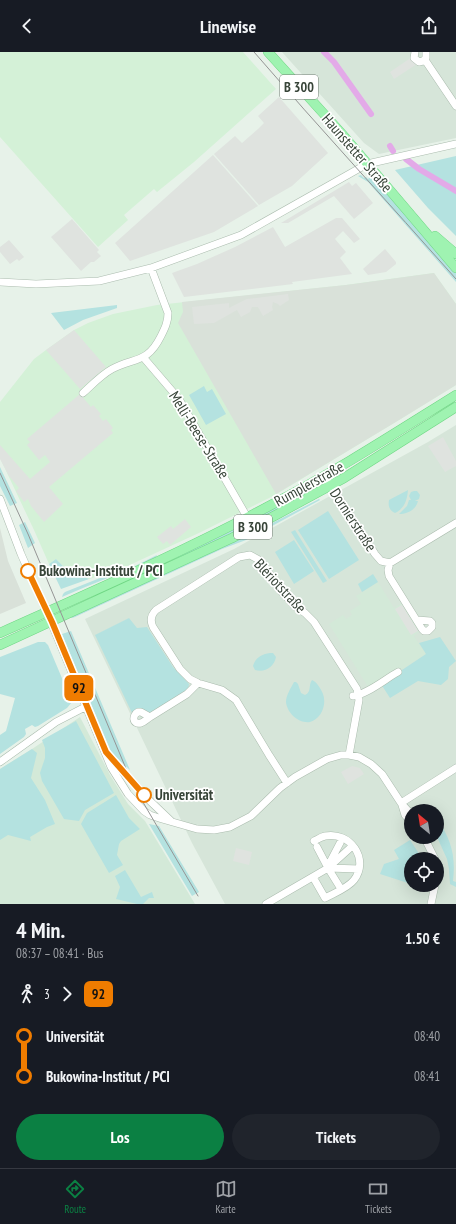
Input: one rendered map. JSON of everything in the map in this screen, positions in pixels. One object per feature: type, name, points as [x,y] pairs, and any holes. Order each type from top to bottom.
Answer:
[{"type":"main road","name":"Haunstetter Straße","points":[[268,52],[456,268]]},
{"type":"main road","name":"Haunstetter Straße","points":[[414,218],[456,254]]},
{"type":"main road","name":"Rumplerstraße","points":[[46,612],[247,517],[326,476],[456,395]]},
{"type":"main road","name":"Rumplerstraße","points":[[52,622],[232,538],[331,485],[456,407]]},
{"type":"main road","name":"B 300","points":[[0,633],[46,612]]},
{"type":"main road","name":"B 300","points":[[0,646],[52,622]]},
{"type":"street","points":[[415,52],[415,60],[419,62],[425,60]]},
{"type":"street","points":[[425,60],[427,56],[426,52]]},
{"type":"street","points":[[425,60],[456,106]]},
{"type":"street","points":[[0,282],[36,284],[98,280],[151,268],[241,236],[367,164],[456,144]]},
{"type":"street","points":[[83,393],[106,373],[144,357],[156,346],[168,321],[168,313],[151,268]]},
{"type":"street","name":"Melli-Beese-Straße","points":[[144,357],[179,399],[247,517]]},
{"type":"street","name":"Dornierstraße","points":[[326,476],[375,554],[381,561],[390,563],[388,570],[389,576],[417,620]]},
{"type":"street","points":[[0,499],[21,554],[46,612],[52,622],[109,761],[119,781],[137,805],[150,815],[197,829],[214,830],[230,827],[251,816],[286,782],[333,757],[349,755],[359,757],[371,764],[382,774],[404,806]]},
{"type":"street","points":[[390,563],[456,522]]},
{"type":"street","name":"Blériotstraße","points":[[286,782],[268,755],[236,700],[222,690],[190,679],[180,669],[153,627],[151,621],[152,614],[239,558],[250,555],[261,561],[281,591],[296,607],[314,622],[357,689],[356,695]]},
{"type":"street","points":[[349,755],[359,700],[356,695],[398,672]]},
{"type":"street","points":[[150,718],[187,694],[198,683]]},
{"type":"street","points":[[0,762],[56,722],[87,706]]},
{"type":"street","points":[[106,752],[150,801],[171,821]]},
{"type":"street","points":[[401,803],[456,768]]},
{"type":"street","points":[[401,803],[404,812]]},
{"type":"street","points":[[313,876],[326,898],[353,882],[359,869],[360,859],[348,840],[332,835],[324,836],[316,844],[341,889]]},
{"type":"street","points":[[328,868],[340,843]]},
{"type":"street","points":[[266,904],[328,868],[349,849]]},
{"type":"street","points":[[328,868],[359,869]]},
{"type":"street","points":[[431,904],[434,892]]},
{"type":"shaded area","points":[[0,52],[243,52],[276,89],[194,162],[157,192],[154,189],[124,215],[128,220],[98,247],[0,137]]},
{"type":"shaded area","points":[[282,52],[456,52],[456,138],[379,154],[364,143]]},
{"type":"shaded area","points":[[412,57],[417,64],[394,79],[390,72]]},
{"type":"shaded area","points":[[279,97],[328,153],[292,186],[259,205],[214,154],[235,136],[242,143],[258,129],[264,123],[258,116]]},
{"type":"shaded area","points":[[213,155],[258,206],[214,232],[130,261],[115,243]]},
{"type":"shaded area","points":[[456,156],[456,236],[428,208],[395,170]]},
{"type":"shaded area","points":[[361,175],[368,179],[371,176],[456,272],[456,282],[368,182],[358,176]]},
{"type":"shaded area","points":[[349,182],[352,186],[356,183],[373,203],[354,219],[334,196],[288,223],[281,223]]},
{"type":"shaded area","points":[[336,218],[342,218],[360,239],[354,243],[343,231],[335,239],[346,252],[340,258],[352,274],[292,282],[293,284],[184,297],[172,273],[197,264],[235,247],[273,227],[285,247]]},
{"type":"shaded area","points":[[72,219],[99,250],[97,252],[101,256],[81,271],[51,237]]},
{"type":"shaded area","points":[[9,240],[24,257],[19,261],[17,259],[10,264],[0,252],[0,247]]},
{"type":"shaded area","points":[[385,249],[396,264],[386,272],[368,275],[363,269]]},
{"type":"shaded area","points":[[434,273],[456,304],[456,385],[275,495],[201,532],[121,569],[89,579],[66,569],[56,559],[49,564],[0,458],[0,402],[34,359],[74,330],[113,314],[157,305],[346,285]]},
{"type":"shaded area","points":[[434,273],[456,304],[456,385],[276,494],[178,323],[183,312],[182,302],[346,285]]},
{"type":"shaded area","points":[[288,294],[289,300],[280,306],[273,302],[273,310],[263,316],[258,307],[252,307],[250,312],[241,317],[237,310],[214,323],[194,324],[192,307],[229,303],[229,308],[247,299]]},
{"type":"shaded area","points":[[117,305],[117,308],[83,320],[64,330],[51,313]]},
{"type":"shaded area","points":[[74,330],[106,367],[80,389],[46,350]]},
{"type":"shaded area","points":[[204,386],[207,392],[212,389],[226,414],[206,425],[189,395]]},
{"type":"shaded area","points":[[80,394],[91,407],[93,405],[101,414],[99,416],[103,421],[106,419],[113,428],[111,430],[113,433],[49,487],[63,504],[44,522],[31,506],[28,499],[24,502],[16,491],[19,488],[9,476],[0,459],[0,445],[30,479],[50,462],[45,455],[39,460],[27,445],[30,442],[27,439]]},
{"type":"shaded area","points":[[456,425],[456,904],[225,904],[192,843],[85,619],[234,549]]},
{"type":"shaded area","points":[[443,437],[456,461],[456,466],[445,472],[428,446]]},
{"type":"shaded area","points":[[0,467],[17,503],[10,506],[0,486]]},
{"type":"shaded area","points":[[311,487],[314,491],[251,524],[68,611],[67,609],[159,567]]},
{"type":"shaded area","points":[[408,490],[403,506],[395,513],[391,511],[389,508],[389,500]]},
{"type":"shaded area","points":[[417,491],[420,495],[419,499],[415,501],[418,501],[417,504],[408,512],[399,514],[407,506],[409,500],[411,500],[409,496],[411,492]]},
{"type":"shaded area","points":[[319,499],[320,500],[246,540],[222,549],[75,617],[71,617],[247,536]]},
{"type":"shaded area","points":[[328,511],[359,560],[329,579],[298,530]]},
{"type":"shaded area","points":[[185,519],[191,527],[170,545],[167,541],[163,544],[157,537],[171,526],[173,529]]},
{"type":"shaded area","points":[[25,522],[35,543],[28,548],[19,525]]},
{"type":"shaded area","points":[[0,528],[8,561],[26,603],[0,614]]},
{"type":"shaded area","points":[[295,530],[327,581],[323,583],[291,532]]},
{"type":"shaded area","points":[[294,540],[314,571],[294,584],[275,552]]},
{"type":"shaded area","points":[[157,555],[156,557],[128,570]]},
{"type":"shaded area","points":[[56,559],[66,569],[89,579],[61,589],[49,564]]},
{"type":"shaded area","points":[[124,571],[62,597],[65,592],[100,578]]},
{"type":"shaded area","points":[[373,574],[378,582],[362,592],[358,584]]},
{"type":"shaded area","points":[[378,582],[394,608],[402,603],[419,631],[414,636],[426,654],[370,690],[329,624],[343,615],[346,619],[352,615],[350,611],[361,604],[356,596]]},
{"type":"shaded area","points":[[402,605],[418,631],[411,635],[395,609]]},
{"type":"shaded area","points":[[129,618],[137,628],[147,627],[173,667],[189,684],[188,689],[151,713],[135,710],[132,713],[95,635]]},
{"type":"shaded area","points":[[71,631],[130,770],[112,754],[62,634]]},
{"type":"shaded area","points":[[440,637],[456,661],[449,667],[448,679],[441,685],[418,681],[390,698],[381,684],[426,654],[419,643]]},
{"type":"shaded area","points":[[38,642],[45,642],[48,645],[72,702],[67,708],[38,726],[35,727],[32,725],[25,729],[26,734],[24,737],[0,754],[0,735],[6,731],[15,698],[0,694],[0,657]]},
{"type":"shaded area","points":[[273,653],[276,657],[273,664],[266,670],[255,670],[253,666],[257,659],[264,654]]},
{"type":"shaded area","points":[[312,680],[317,684],[323,694],[324,707],[317,718],[310,722],[306,722],[294,717],[291,714],[287,706],[286,699],[294,682],[298,684],[301,693],[305,695],[309,690]]},
{"type":"shaded area","points":[[80,717],[110,775],[128,804],[145,821],[195,904],[0,904],[0,769]]},
{"type":"shaded area","points":[[76,721],[114,793],[85,810],[79,821],[64,819],[42,781],[40,773],[45,758],[45,748],[42,740]]},
{"type":"shaded area","points":[[32,749],[37,753],[31,778],[45,800],[55,824],[30,837],[31,841],[8,835],[0,840],[0,769]]},
{"type":"shaded area","points":[[352,766],[360,768],[364,774],[348,784],[341,772]]},
{"type":"shaded area","points":[[116,795],[129,818],[140,829],[121,841],[117,855],[123,865],[109,873],[81,824],[87,813]]},
{"type":"shaded area","points":[[149,824],[159,826],[199,892],[192,896]]},
{"type":"shaded area","points":[[444,830],[453,855],[453,881],[456,882],[456,887],[450,884],[449,869],[440,844],[444,844]]},
{"type":"shaded area","points":[[404,844],[413,844],[418,852],[404,852],[404,882],[380,874],[384,864],[399,859],[394,850]]},
{"type":"shaded area","points":[[236,848],[252,852],[249,865],[233,861]]},
{"type":"shaded area","points":[[125,870],[141,897],[152,892],[154,898],[149,898],[143,904],[116,899],[120,887],[115,876]]},
{"type":"waterway","points":[[324,52],[334,62],[371,114]]},
{"type":"waterway","points":[[390,146],[393,151]]},
{"type":"waterway","points":[[406,159],[419,169],[456,191]]},
{"type":"tram line","points":[[254,52],[456,279]]},
{"type":"tram line","points":[[0,473],[28,534],[127,771],[137,792],[198,896]]},
{"type":"bus line","name":"92","points":[[28,571],[52,622],[106,752],[144,795]]},
{"type":"place","name":"Bukowina-Institut / PCI","points":[[28,571]]},
{"type":"place","name":"Universität","points":[[144,795]]}]
